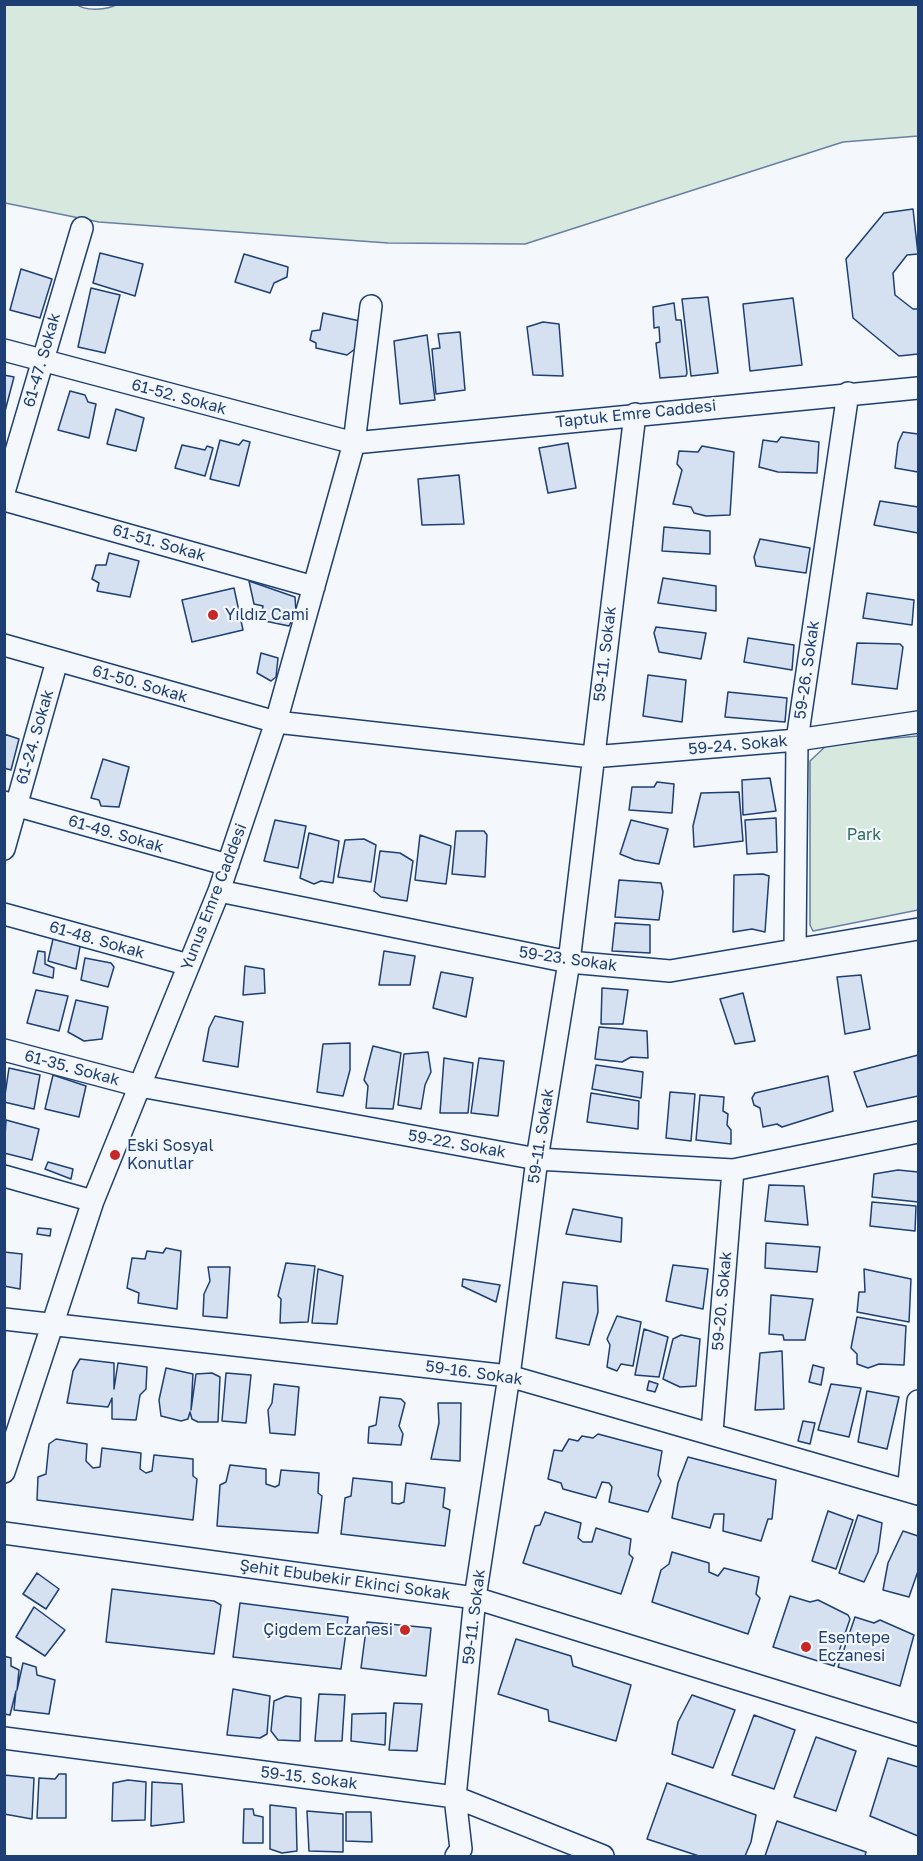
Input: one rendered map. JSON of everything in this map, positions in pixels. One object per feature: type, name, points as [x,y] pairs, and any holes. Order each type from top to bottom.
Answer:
[{"type":"street","name":"61-47. Sokak","points":[[4,492],[82,228]]},
{"type":"street","name":"Yunus Emre Caddesi","points":[[4,1472],[93,1201],[219,891],[276,722],[354,443],[371,306]]},
{"type":"street","name":"61-52. Sokak","points":[[4,350],[354,443]]},
{"type":"street","name":"Taptuk Emre Caddesi","points":[[354,443],[848,393],[918,388]]},
{"type":"street","name":"59-26. Sokak","points":[[795,950],[797,740],[848,393]]},
{"type":"street","name":"59-11. Sokak","points":[[463,1854],[454,1797],[475,1598],[509,1376],[537,1159],[569,962],[635,414]]},
{"type":"street","name":"61-51. Sokak","points":[[4,500],[314,587]]},
{"type":"street","name":"61-50. Sokak","points":[[4,645],[276,722]]},
{"type":"street","name":"61-24. Sokak","points":[[4,849],[10,804],[57,661]]},
{"type":"street","points":[[276,722],[592,757]]},
{"type":"street","name":"59-24. Sokak","points":[[592,757],[797,740],[918,722]]},
{"type":"street","name":"61-49. Sokak","points":[[10,804],[228,865]]},
{"type":"street","name":"59-23. Sokak","points":[[219,891],[569,962],[670,971],[918,928]]},
{"type":"street","name":"61-48. Sokak","points":[[4,914],[189,965]]},
{"type":"street","name":"61-35. Sokak","points":[[4,1050],[140,1086]]},
{"type":"street","name":"59-22. Sokak","points":[[140,1086],[537,1159],[733,1170],[918,1132]]},
{"type":"street","name":"59-20. Sokak","points":[[712,1432],[733,1170]]},
{"type":"street","points":[[4,1176],[93,1201]]},
{"type":"street","name":"59-16. Sokak","points":[[4,1319],[509,1376],[712,1432],[913,1493]]},
{"type":"street","points":[[913,1493],[918,1401]]},
{"type":"street","name":"Şehit Ebubekir Ekinci Sokak","points":[[4,1533],[475,1598],[918,1735]]},
{"type":"street","name":"59-15. Sokak","points":[[4,1738],[454,1797],[603,1857]]},
{"type":"green space","points":[[76,4],[80,7],[97,9],[118,4],[918,5],[918,136],[843,142],[525,244],[388,243],[99,222],[5,203],[5,5]]},
{"type":"green space","name":"Park","points":[[918,736],[918,910],[813,931],[810,925],[810,761],[828,744]]},
{"type":"building","points":[[913,209],[918,254],[907,255],[893,273],[895,295],[913,309],[918,309],[918,354],[899,356],[853,318],[846,259],[884,213]]},
{"type":"building","points":[[100,253],[143,264],[135,296],[93,283]]},
{"type":"building","points":[[244,254],[288,267],[287,277],[274,283],[270,293],[235,282]]},
{"type":"building","points":[[21,269],[52,279],[40,318],[10,310]]},
{"type":"building","points":[[91,288],[120,295],[105,353],[78,347]]},
{"type":"building","points":[[708,297],[718,373],[691,376],[682,299]]},
{"type":"building","points":[[793,298],[802,365],[750,371],[743,304]]},
{"type":"building","points":[[674,303],[676,320],[681,320],[687,373],[686,376],[660,378],[656,343],[660,342],[659,327],[654,328],[653,307]]},
{"type":"building","points":[[323,313],[360,321],[355,349],[347,355],[316,348],[316,343],[310,340],[312,331],[320,330]]},
{"type":"building","points":[[543,322],[559,324],[563,376],[533,375],[527,327]]},
{"type":"building","points":[[460,332],[465,390],[436,394],[432,349],[440,348],[438,334]]},
{"type":"building","points":[[427,335],[435,400],[400,404],[394,341]]},
{"type":"building","points":[[4,375],[14,377],[4,415]]},
{"type":"building","points":[[70,391],[85,395],[88,402],[96,404],[89,438],[58,430]]},
{"type":"building","points":[[116,409],[144,418],[136,451],[107,444]]},
{"type":"building","points":[[903,432],[918,434],[918,472],[895,468],[898,443]]},
{"type":"building","points":[[781,437],[819,442],[817,473],[778,472],[759,467],[763,440],[777,442]]},
{"type":"building","points":[[220,440],[239,445],[243,440],[250,442],[239,486],[210,479]]},
{"type":"building","points":[[568,443],[576,488],[548,493],[539,448]]},
{"type":"building","points":[[182,445],[205,450],[207,446],[213,448],[205,476],[175,468]]},
{"type":"building","points":[[702,446],[734,452],[730,515],[706,516],[694,513],[691,507],[673,504],[682,470],[677,464],[679,451],[698,452]]},
{"type":"building","points":[[459,475],[464,524],[422,525],[418,479]]},
{"type":"building","points":[[880,501],[918,507],[918,533],[874,525]]},
{"type":"building","points":[[664,527],[710,531],[710,554],[662,551]]},
{"type":"building","points":[[760,539],[810,548],[806,573],[756,566],[754,557]]},
{"type":"building","points":[[109,553],[139,561],[130,597],[97,591],[99,583],[92,579],[96,565],[106,565]]},
{"type":"building","points":[[663,578],[716,586],[716,611],[658,603]]},
{"type":"building","points":[[249,581],[295,597],[296,612],[289,626],[260,620],[263,606],[254,604]]},
{"type":"building","name":"Yıldız Cami","points":[[234,588],[243,630],[192,642],[182,600]]},
{"type":"building","points":[[867,593],[914,600],[912,625],[863,618]]},
{"type":"building","points":[[656,627],[706,633],[701,659],[659,652],[654,633]]},
{"type":"building","points":[[748,638],[794,645],[792,670],[744,662]]},
{"type":"building","points":[[857,643],[900,644],[903,647],[897,689],[852,684]]},
{"type":"building","points":[[261,653],[278,658],[276,677],[271,681],[257,673]]},
{"type":"building","points":[[648,675],[686,680],[682,722],[643,716]]},
{"type":"building","points":[[728,692],[787,698],[785,722],[725,717]]},
{"type":"building","points":[[4,734],[19,739],[11,770],[4,768]]},
{"type":"building","points":[[103,759],[129,767],[119,807],[101,806],[99,800],[91,798]]},
{"type":"building","points":[[770,778],[776,811],[743,815],[742,780]]},
{"type":"building","points":[[657,782],[674,784],[672,813],[629,810],[632,787],[654,787]]},
{"type":"building","points":[[739,792],[743,841],[694,847],[693,826],[701,793]]},
{"type":"building","points":[[776,818],[777,852],[747,854],[745,820]]},
{"type":"building","points":[[275,820],[306,826],[298,868],[264,861]]},
{"type":"building","points":[[631,820],[668,829],[659,864],[635,860],[620,854]]},
{"type":"building","points":[[456,831],[484,831],[487,835],[485,877],[452,874]]},
{"type":"building","points":[[309,833],[339,841],[333,883],[321,881],[314,884],[300,878]]},
{"type":"building","points":[[420,835],[451,846],[446,884],[415,880]]},
{"type":"building","points":[[364,839],[376,845],[371,882],[338,877],[345,840]]},
{"type":"building","points":[[380,851],[400,853],[413,861],[407,901],[381,897],[374,891]]},
{"type":"building","points":[[763,874],[769,876],[765,932],[752,929],[733,932],[734,875]]},
{"type":"building","points":[[619,880],[661,883],[663,892],[659,920],[615,917]]},
{"type":"building","points":[[615,923],[650,925],[650,953],[612,951]]},
{"type":"building","points":[[63,936],[81,941],[76,969],[48,961],[53,939],[61,941]]},
{"type":"building","points":[[38,951],[45,952],[45,964],[54,968],[53,978],[33,973]]},
{"type":"building","points":[[384,951],[415,956],[410,985],[379,985]]},
{"type":"building","points":[[85,958],[111,963],[114,967],[108,987],[81,980]]},
{"type":"building","points":[[245,966],[264,969],[265,993],[243,995]]},
{"type":"building","points":[[441,972],[473,978],[466,1017],[433,1008]]},
{"type":"building","points":[[861,975],[870,1029],[845,1034],[837,977]]},
{"type":"building","points":[[602,988],[628,990],[623,1024],[601,1024]]},
{"type":"building","points":[[36,990],[68,996],[59,1031],[27,1023]]},
{"type":"building","points":[[743,993],[755,1041],[735,1044],[720,999]]},
{"type":"building","points":[[76,1000],[108,1007],[102,1039],[84,1041],[68,1032]]},
{"type":"building","points":[[215,1016],[243,1022],[238,1067],[203,1061],[209,1028]]},
{"type":"building","points":[[599,1027],[647,1031],[648,1058],[631,1057],[622,1062],[595,1059]]},
{"type":"building","points":[[350,1043],[350,1070],[343,1096],[317,1092],[323,1044]]},
{"type":"building","points":[[373,1046],[401,1053],[393,1109],[366,1108],[368,1086],[364,1080]]},
{"type":"building","points":[[428,1052],[431,1072],[425,1085],[421,1109],[398,1105],[404,1054]]},
{"type":"building","points":[[918,1055],[918,1096],[867,1107],[854,1072]]},
{"type":"building","points":[[444,1058],[473,1063],[468,1113],[440,1113]]},
{"type":"building","points":[[479,1058],[504,1061],[498,1116],[471,1113]]},
{"type":"building","points":[[596,1065],[643,1072],[641,1098],[592,1089]]},
{"type":"building","points":[[9,1068],[40,1075],[34,1109],[4,1102]]},
{"type":"building","points":[[53,1075],[86,1086],[79,1117],[45,1109]]},
{"type":"building","points":[[828,1076],[833,1111],[782,1127],[777,1124],[763,1127],[760,1108],[754,1105],[752,1098],[755,1093]]},
{"type":"building","points":[[670,1092],[695,1094],[691,1141],[666,1138]]},
{"type":"building","points":[[591,1093],[639,1101],[638,1129],[587,1122]]},
{"type":"building","points":[[700,1095],[724,1097],[723,1111],[728,1114],[727,1125],[731,1130],[731,1144],[696,1140]]},
{"type":"building","points":[[6,1120],[39,1129],[32,1160],[4,1153]]},
{"type":"building","points":[[48,1162],[73,1169],[71,1179],[45,1169]]},
{"type":"building","points":[[898,1170],[918,1172],[918,1202],[872,1197],[874,1174]]},
{"type":"building","points":[[769,1185],[804,1186],[808,1225],[765,1221]]},
{"type":"building","points":[[872,1202],[916,1206],[915,1231],[870,1226]]},
{"type":"building","points":[[573,1209],[622,1218],[621,1242],[566,1234]]},
{"type":"building","points":[[38,1228],[51,1229],[50,1236],[37,1234]]},
{"type":"building","points":[[766,1243],[820,1247],[817,1272],[765,1268]]},
{"type":"building","points":[[166,1248],[181,1251],[177,1309],[138,1303],[139,1293],[127,1288],[132,1258],[145,1259],[147,1251],[163,1253]]},
{"type":"building","points":[[4,1252],[22,1254],[20,1289],[4,1286]]},
{"type":"building","points":[[286,1263],[315,1266],[308,1322],[280,1323],[281,1299],[278,1296]]},
{"type":"building","points":[[673,1265],[708,1269],[703,1309],[666,1301]]},
{"type":"building","points":[[208,1267],[230,1267],[227,1318],[203,1316],[204,1294],[210,1281]]},
{"type":"building","points":[[318,1269],[343,1276],[337,1324],[312,1323]]},
{"type":"building","points":[[864,1269],[911,1279],[909,1322],[857,1312],[859,1292],[865,1292]]},
{"type":"building","points":[[463,1279],[500,1285],[496,1302],[462,1286]]},
{"type":"building","points":[[563,1282],[597,1286],[598,1312],[589,1345],[556,1338]]},
{"type":"building","points":[[771,1295],[813,1299],[805,1340],[784,1340],[783,1335],[769,1334]]},
{"type":"building","points":[[617,1316],[641,1322],[633,1366],[621,1364],[617,1371],[607,1367],[610,1345],[607,1339]]},
{"type":"building","points":[[857,1317],[906,1326],[904,1365],[879,1364],[868,1368],[857,1364],[857,1354],[851,1348]]},
{"type":"building","points":[[644,1329],[668,1337],[659,1377],[635,1375]]},
{"type":"building","points":[[681,1335],[700,1339],[696,1386],[680,1387],[663,1379],[673,1339]]},
{"type":"building","points":[[782,1351],[784,1409],[755,1410],[760,1353]]},
{"type":"building","points":[[80,1359],[114,1363],[114,1389],[118,1363],[147,1367],[146,1389],[140,1395],[136,1420],[112,1419],[112,1398],[108,1407],[67,1403],[73,1371]]},
{"type":"building","points":[[813,1365],[824,1368],[821,1385],[809,1382]]},
{"type":"building","points":[[166,1368],[193,1374],[191,1410],[196,1374],[212,1373],[220,1377],[218,1422],[198,1422],[192,1419],[190,1412],[188,1419],[181,1421],[161,1416],[159,1400]]},
{"type":"building","points":[[226,1373],[251,1375],[246,1423],[222,1421]]},
{"type":"building","points":[[649,1381],[658,1384],[655,1392],[647,1390]]},
{"type":"building","points":[[274,1384],[299,1387],[295,1435],[270,1433],[268,1410],[272,1403]]},
{"type":"building","points":[[831,1384],[861,1388],[849,1437],[818,1430]]},
{"type":"building","points":[[867,1391],[899,1397],[887,1449],[858,1442]]},
{"type":"building","points":[[380,1397],[401,1399],[405,1403],[399,1426],[403,1434],[401,1445],[368,1443],[369,1427],[376,1425]]},
{"type":"building","points":[[438,1403],[461,1403],[460,1461],[431,1459],[439,1423]]},
{"type":"building","points":[[803,1421],[815,1423],[810,1444],[798,1441]]},
{"type":"building","points":[[598,1434],[662,1451],[658,1475],[661,1481],[648,1512],[609,1502],[612,1487],[609,1483],[602,1482],[596,1498],[563,1489],[561,1483],[548,1479],[554,1450],[562,1451],[569,1439],[578,1441],[582,1436],[593,1438]]},
{"type":"building","points":[[56,1439],[87,1444],[86,1461],[93,1468],[100,1467],[102,1448],[141,1453],[140,1469],[146,1473],[152,1471],[154,1455],[193,1459],[193,1476],[197,1479],[193,1520],[37,1500],[38,1477],[46,1474],[49,1444]]},
{"type":"building","points":[[688,1457],[776,1480],[772,1519],[768,1519],[761,1541],[723,1531],[724,1514],[714,1514],[710,1528],[672,1518],[678,1483]]},
{"type":"building","points":[[230,1465],[266,1469],[266,1484],[275,1487],[279,1485],[281,1470],[319,1473],[318,1493],[322,1496],[318,1533],[217,1526],[220,1485],[226,1482]]},
{"type":"building","points":[[353,1478],[392,1482],[392,1503],[399,1504],[404,1502],[406,1483],[445,1488],[443,1507],[450,1510],[445,1546],[341,1534],[345,1498],[351,1496]]},
{"type":"building","points":[[828,1511],[853,1520],[836,1569],[812,1561]]},
{"type":"building","points":[[545,1512],[581,1523],[578,1538],[583,1542],[592,1542],[596,1528],[631,1539],[629,1554],[633,1558],[621,1594],[523,1563],[535,1526],[540,1525]]},
{"type":"building","points":[[858,1515],[882,1523],[878,1552],[864,1582],[839,1573]]},
{"type":"building","points":[[903,1531],[918,1536],[918,1571],[909,1597],[883,1590],[888,1563]]},
{"type":"building","points":[[672,1552],[709,1563],[709,1572],[718,1576],[724,1568],[759,1577],[756,1594],[760,1598],[748,1634],[652,1602],[661,1570],[669,1564]]},
{"type":"building","points":[[37,1573],[59,1589],[46,1609],[23,1594]]},
{"type":"building","points":[[112,1589],[214,1601],[221,1605],[214,1654],[106,1642]]},
{"type":"building","points":[[790,1596],[810,1602],[818,1600],[848,1615],[850,1619],[834,1666],[773,1647]]},
{"type":"building","points":[[240,1603],[348,1617],[341,1669],[233,1657]]},
{"type":"building","points":[[34,1607],[65,1630],[45,1656],[16,1637]]},
{"type":"building","points":[[855,1617],[874,1623],[880,1620],[914,1635],[900,1686],[838,1667]]},
{"type":"building","points":[[367,1622],[431,1628],[426,1676],[361,1668]]},
{"type":"building","points":[[516,1639],[571,1656],[573,1666],[631,1685],[616,1741],[549,1721],[548,1710],[498,1694]]},
{"type":"building","points":[[4,1656],[11,1658],[11,1666],[19,1670],[17,1690],[23,1663],[36,1667],[37,1675],[55,1680],[49,1714],[14,1710],[16,1691],[10,1715],[4,1714]]},
{"type":"building","points":[[233,1689],[270,1696],[267,1734],[260,1738],[227,1735]]},
{"type":"building","points":[[319,1694],[345,1695],[342,1741],[315,1741]]},
{"type":"building","points":[[692,1695],[735,1710],[713,1768],[672,1754],[678,1722]]},
{"type":"building","points":[[286,1696],[301,1698],[300,1741],[278,1740],[271,1731],[274,1701]]},
{"type":"building","points":[[394,1703],[422,1704],[417,1751],[389,1750]]},
{"type":"building","points":[[386,1713],[385,1745],[351,1741],[352,1714]]},
{"type":"building","points":[[754,1715],[795,1730],[774,1789],[732,1775]]},
{"type":"building","points":[[816,1737],[856,1751],[836,1811],[794,1797]]},
{"type":"building","points":[[888,1758],[918,1767],[918,1836],[870,1816]]},
{"type":"building","points":[[59,1774],[66,1774],[66,1818],[37,1818],[39,1778],[55,1779]]},
{"type":"building","points":[[4,1775],[34,1778],[32,1819],[4,1814]]},
{"type":"building","points":[[128,1780],[146,1782],[145,1820],[112,1821],[113,1783]]},
{"type":"building","points":[[152,1782],[182,1784],[184,1822],[151,1826]]},
{"type":"building","points":[[667,1783],[756,1815],[751,1842],[745,1856],[699,1856],[647,1839]]},
{"type":"building","points":[[270,1805],[296,1808],[297,1851],[282,1853],[270,1849]]},
{"type":"building","points":[[244,1809],[253,1809],[254,1815],[263,1817],[263,1843],[243,1843]]},
{"type":"building","points":[[307,1811],[343,1814],[343,1852],[309,1851]]},
{"type":"building","points":[[346,1812],[371,1812],[372,1842],[346,1841]]},
{"type":"building","points":[[777,1821],[866,1852],[865,1856],[765,1856]]},
{"type":"place","name":"Yıldız Cami","points":[[213,615]]},
{"type":"place","name":"Eski Sosyal Konutlar","points":[[115,1155]]},
{"type":"place","name":"Çiğdem Eczanesi","points":[[405,1630]]},
{"type":"place","name":"Esentepe Eczanesi","points":[[806,1647]]}]
